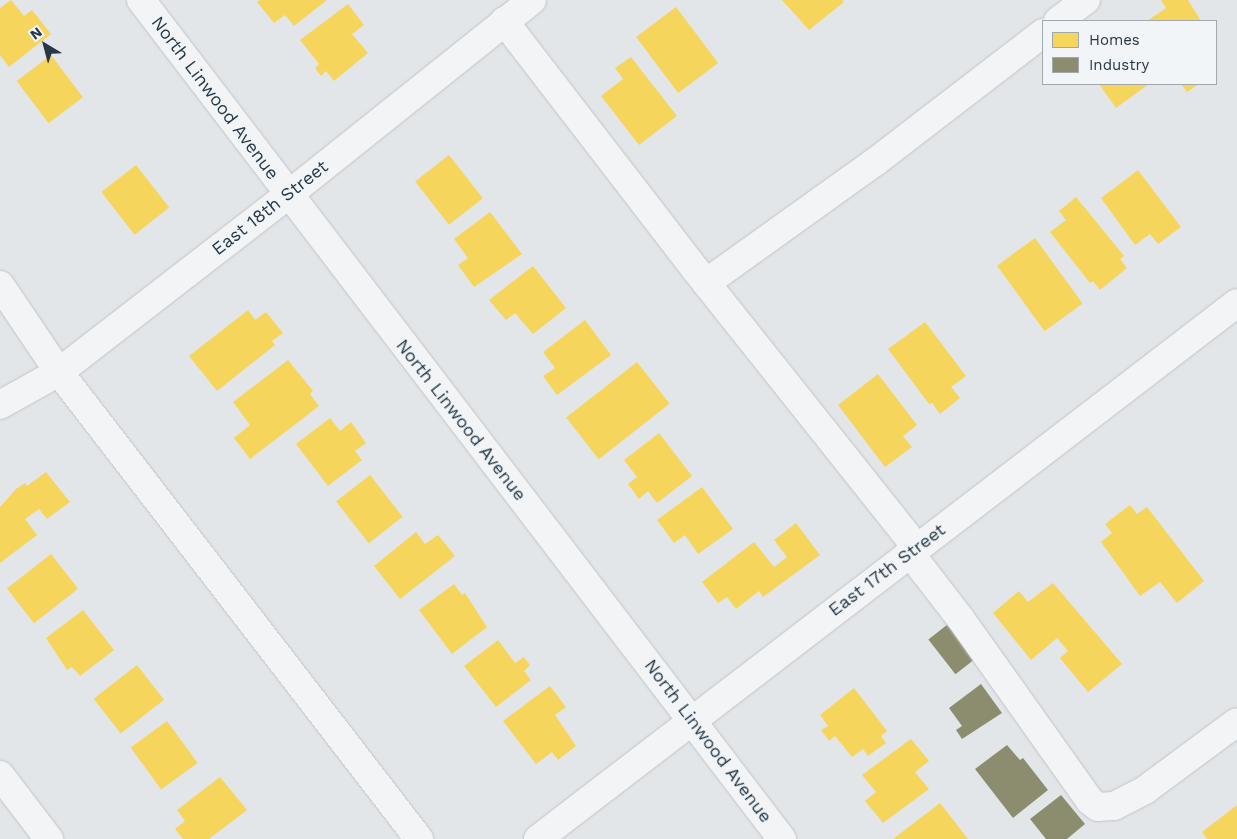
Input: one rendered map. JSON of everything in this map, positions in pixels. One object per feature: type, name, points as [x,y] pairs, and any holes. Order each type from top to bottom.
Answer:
[{"type":"street","name":"North Linwood Avenue","points":[[140,0],[782,839]]},
{"type":"street","name":"East 18th Street","points":[[0,405],[59,372],[288,195],[532,0]]},
{"type":"street","points":[[1059,20],[1086,0]]},
{"type":"street","points":[[504,21],[913,550],[1090,801],[1098,807],[1114,806],[1145,790],[1237,722]]},
{"type":"street","points":[[706,283],[875,162],[1042,34]]},
{"type":"street","points":[[0,285],[59,372],[419,839]]},
{"type":"street","name":"East 17th Street","points":[[538,839],[692,719],[1237,303]]},
{"type":"street","points":[[0,775],[49,839]]},
{"type":"building: Homes","points":[[11,0],[24,16],[32,10],[51,34],[9,67],[0,55],[0,8]]},
{"type":"building: Homes","points":[[260,0],[327,0],[294,26],[285,15],[274,23],[257,2]]},
{"type":"building: Homes","points":[[782,0],[842,0],[844,2],[809,30]]},
{"type":"building: Homes","points":[[1161,0],[1188,0],[1200,20],[1148,20],[1166,8]]},
{"type":"building: Homes","points":[[348,4],[364,25],[352,34],[368,53],[334,81],[326,71],[321,76],[315,68],[319,64],[300,40]]},
{"type":"building: Homes","points":[[676,7],[718,63],[678,93],[636,37]]},
{"type":"building: Homes","points":[[51,55],[83,97],[49,123],[17,81]]},
{"type":"building: Homes","points":[[631,57],[677,116],[639,145],[601,96],[623,79],[615,68]]},
{"type":"building: Homes","points":[[1100,85],[1148,85],[1116,108]]},
{"type":"building: Homes","points":[[1182,85],[1198,85],[1187,92]]},
{"type":"building: Homes","points":[[449,155],[483,198],[449,225],[415,181]]},
{"type":"building: Homes","points":[[136,165],[169,208],[135,235],[101,192]]},
{"type":"building: Homes","points":[[1138,170],[1181,227],[1158,244],[1150,234],[1135,245],[1101,198]]},
{"type":"building: Homes","points":[[1076,197],[1124,256],[1120,259],[1127,268],[1100,290],[1093,281],[1090,283],[1050,232],[1066,220],[1059,211]]},
{"type":"building: Homes","points":[[490,212],[522,254],[474,287],[458,265],[468,258],[454,239]]},
{"type":"building: Homes","points":[[1035,238],[1083,304],[1045,331],[997,266]]},
{"type":"building: Homes","points":[[533,266],[566,308],[533,334],[515,313],[506,320],[489,300]]},
{"type":"building: Homes","points":[[248,310],[255,320],[266,312],[283,333],[272,341],[275,345],[217,391],[189,356]]},
{"type":"building: Homes","points":[[585,320],[611,355],[557,395],[543,376],[555,368],[543,352]]},
{"type":"building: Homes","points":[[925,322],[966,376],[951,387],[960,398],[940,414],[932,403],[929,404],[888,349]]},
{"type":"building: Homes","points":[[288,360],[313,391],[310,394],[319,406],[250,459],[234,438],[250,425],[233,402]]},
{"type":"building: Homes","points":[[637,362],[670,404],[599,459],[566,417]]},
{"type":"building: Homes","points":[[878,374],[917,425],[903,436],[912,447],[885,467],[838,405]]},
{"type":"building: Homes","points":[[330,418],[340,431],[351,422],[366,443],[355,451],[362,460],[328,486],[296,444]]},
{"type":"building: Homes","points":[[659,433],[692,476],[657,503],[648,491],[639,499],[628,484],[637,477],[624,460]]},
{"type":"building: Homes","points":[[46,472],[70,502],[47,519],[39,509],[25,519],[37,535],[0,563],[0,507],[16,489],[25,483],[27,486]]},
{"type":"building: Homes","points":[[370,475],[403,517],[369,543],[336,501]]},
{"type":"building: Homes","points":[[702,487],[733,529],[698,554],[685,535],[674,543],[657,520]]},
{"type":"building: Homes","points":[[1130,505],[1137,514],[1147,507],[1204,581],[1177,603],[1160,582],[1140,596],[1101,542],[1112,533],[1105,524]]},
{"type":"building: Homes","points":[[796,523],[820,555],[763,597],[759,591],[736,609],[727,597],[718,603],[702,582],[754,542],[774,567],[787,557],[774,540]]},
{"type":"building: Homes","points":[[416,532],[425,544],[438,535],[455,556],[400,599],[374,566]]},
{"type":"building: Homes","points":[[51,554],[78,589],[34,623],[7,588]]},
{"type":"building: Homes","points":[[1053,583],[1122,664],[1088,692],[1060,658],[1068,651],[1057,638],[1031,660],[993,613],[1019,591],[1028,602]]},
{"type":"building: Homes","points":[[454,584],[462,595],[465,593],[487,627],[452,654],[419,610]]},
{"type":"building: Homes","points":[[83,610],[114,650],[80,676],[72,667],[67,670],[46,638]]},
{"type":"building: Homes","points":[[498,640],[515,663],[524,657],[530,665],[524,671],[531,680],[496,707],[464,666]]},
{"type":"building: Homes","points":[[137,665],[164,700],[121,734],[94,699]]},
{"type":"building: Homes","points":[[550,686],[566,707],[555,715],[576,746],[558,760],[552,752],[536,764],[503,721]]},
{"type":"building: Homes","points":[[854,688],[887,731],[881,736],[886,743],[868,756],[863,749],[852,757],[835,736],[829,741],[821,730],[828,726],[820,715]]},
{"type":"building: Homes","points":[[167,721],[198,763],[161,790],[131,747]]},
{"type":"building: Homes","points":[[911,739],[929,761],[915,772],[929,789],[883,823],[865,801],[876,792],[862,775]]},
{"type":"building: Homes","points":[[220,777],[247,810],[209,839],[183,839],[175,829],[185,821],[177,810]]},
{"type":"building: Homes","points":[[940,803],[968,839],[893,839]]},
{"type":"building: Homes","points":[[1237,805],[1237,839],[1207,839],[1202,832]]},
{"type":"building: Industry","points":[[952,621],[979,656],[955,674],[928,639]]},
{"type":"building: Industry","points":[[981,684],[1002,713],[962,739],[956,730],[962,726],[949,708]]},
{"type":"building: Industry","points":[[1007,745],[1020,760],[1023,758],[1048,790],[1013,818],[975,769]]},
{"type":"building: Industry","points":[[1061,795],[1085,824],[1067,839],[1046,839],[1030,819]]}]
